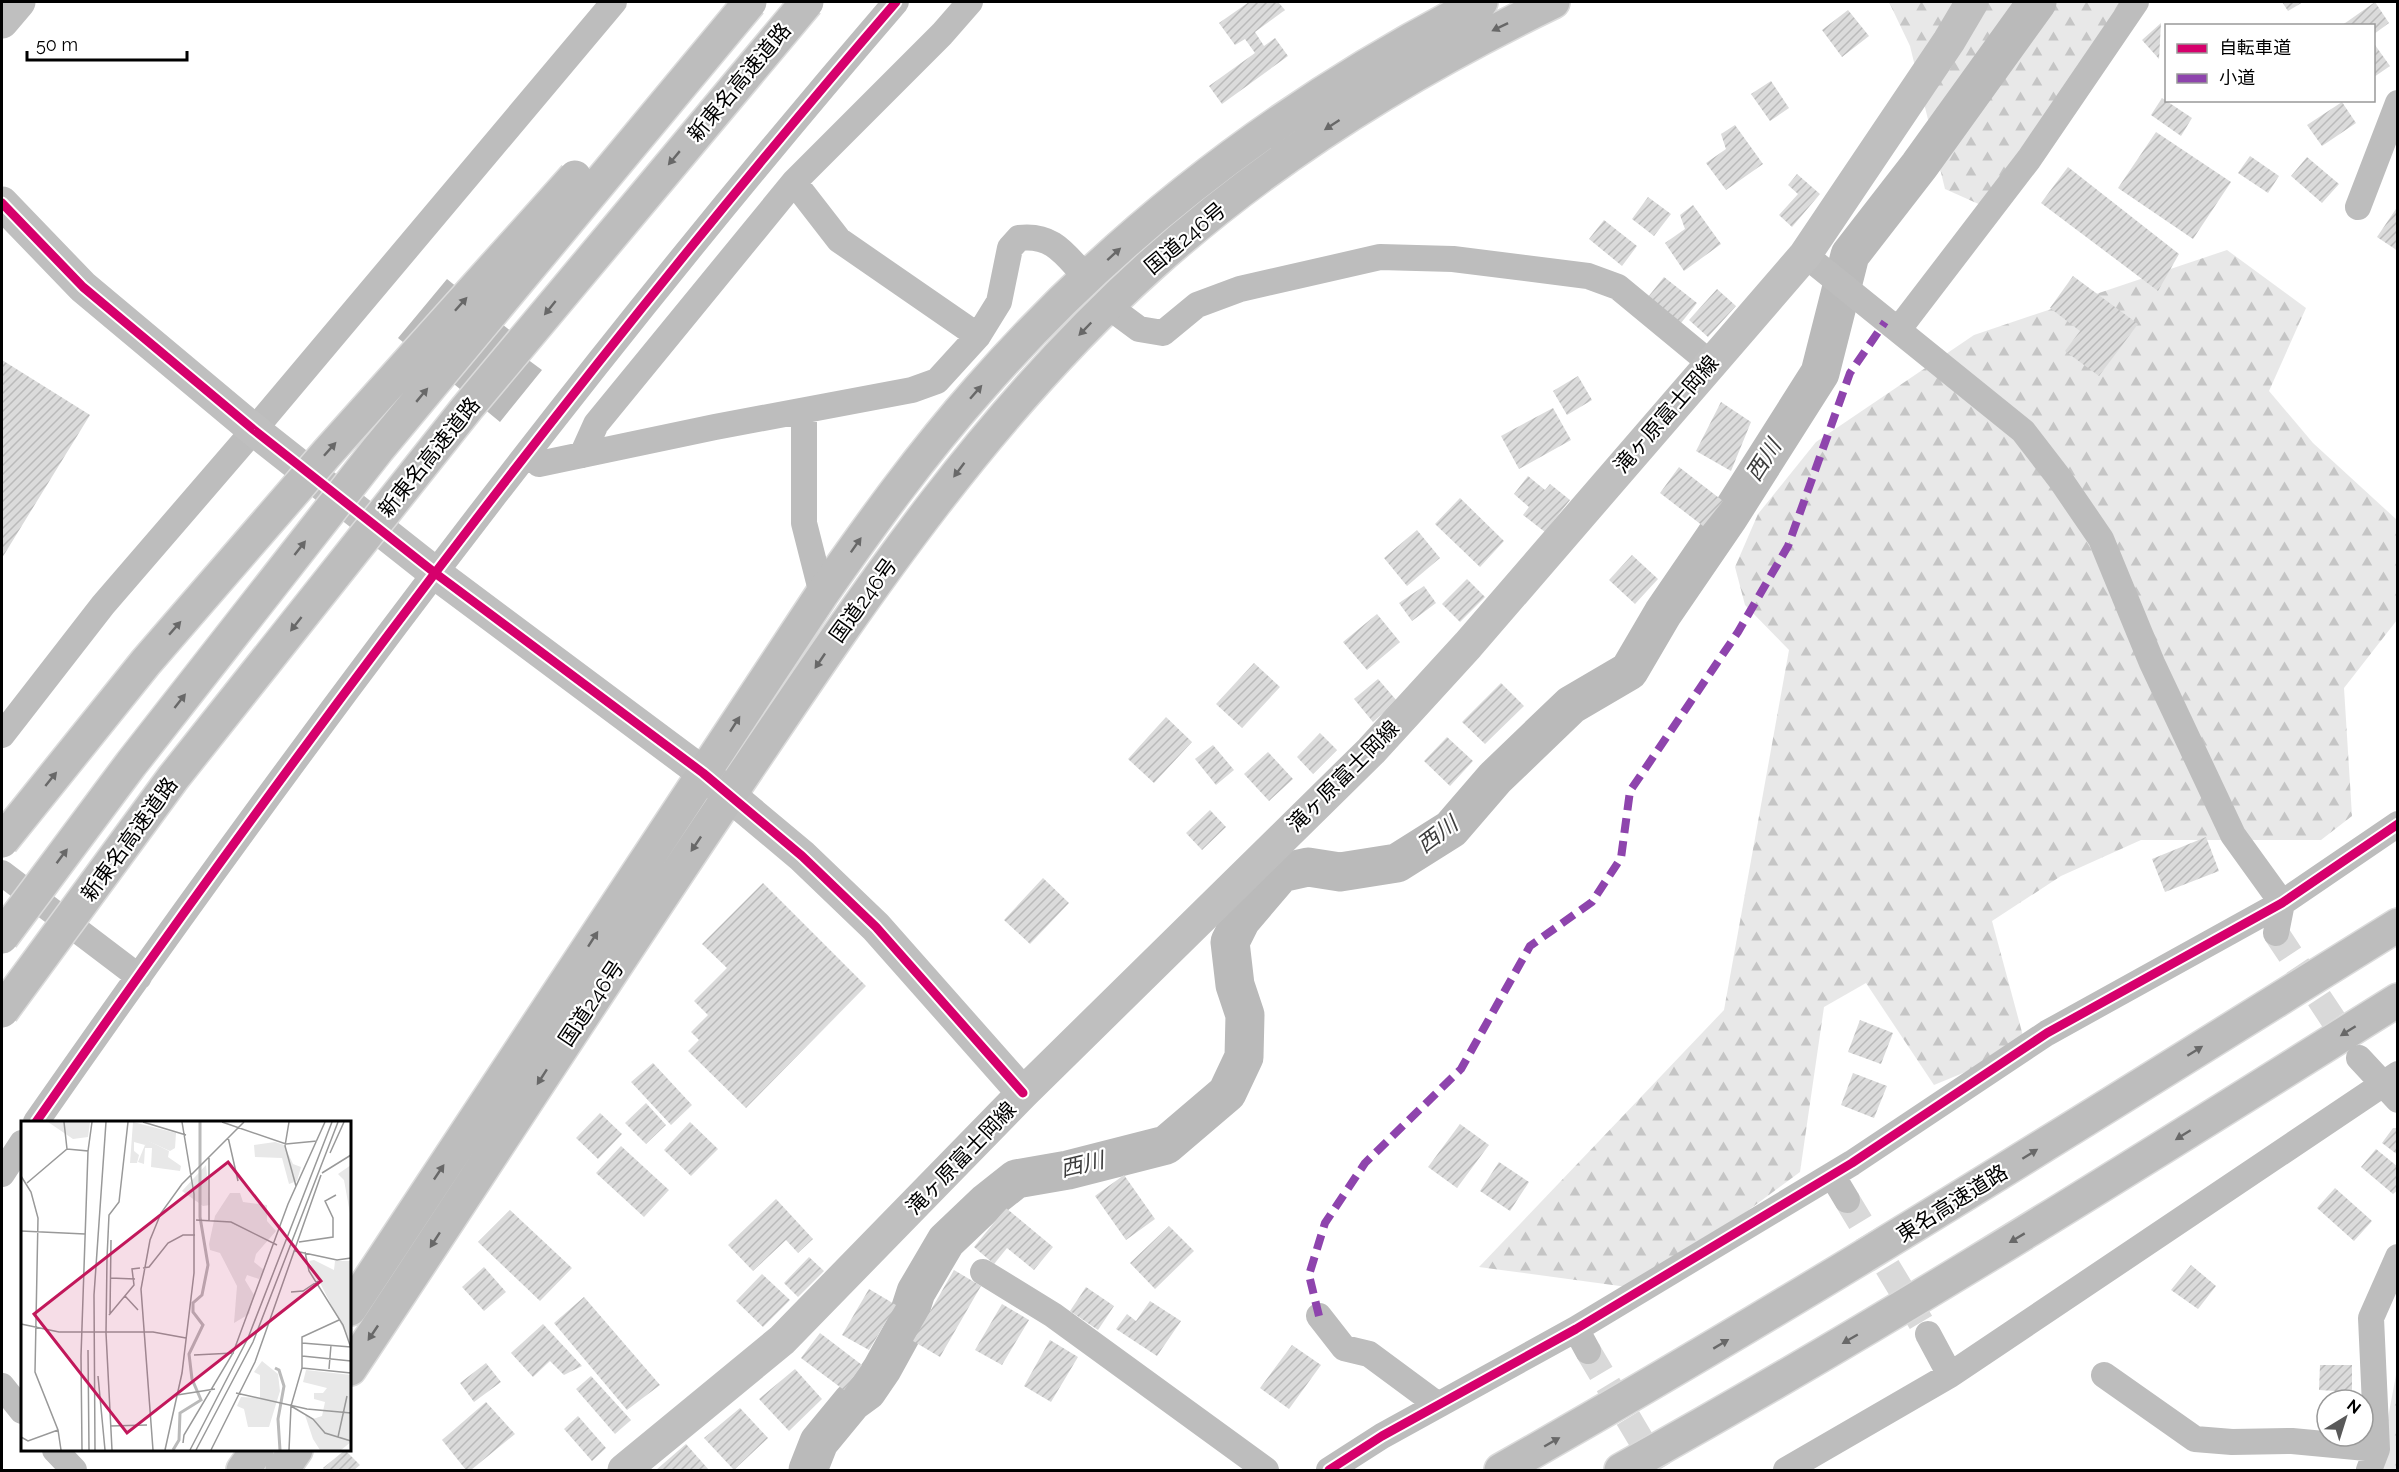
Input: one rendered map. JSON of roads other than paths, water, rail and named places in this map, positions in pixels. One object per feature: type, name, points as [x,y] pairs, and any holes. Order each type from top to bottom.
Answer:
[{"type":"highway","points":[[2,841],[146,662],[328,452],[734,2]]},
{"type":"highway","name":"新東名高速道路","points":[[2,937],[130,764],[378,449],[750,2]]},
{"type":"highway","name":"新東名高速道路","points":[[2,1011],[173,778],[467,408],[807,2]]},
{"type":"highway","name":"国道246号","points":[[351,1307],[822,594],[867,529],[978,389],[1087,278],[1177,196],[1300,106],[1410,38],[1481,2]]},
{"type":"highway","name":"国道246号","points":[[351,1367],[729,795],[858,604],[971,455],[1044,371],[1152,264],[1221,207],[1329,127],[1484,35],[1553,2]]},
{"type":"highway","points":[[2,1031],[173,778]]},
{"type":"highway","name":"東名高速道路","points":[[1501,1470],[1685,1366],[1860,1260],[2397,925]]},
{"type":"highway","points":[[1621,1470],[1900,1310],[2397,1000]]},
{"type":"highway","points":[[243,1470],[256,1451]]},
{"type":"highway","points":[[282,1470],[295,1451]]},
{"type":"main road","points":[[2,22],[19,2]]},
{"type":"main road","name":"滝ヶ原富士岡線","points":[[624,1470],[782,1340],[866,1257],[1023,1093],[1371,751],[1468,645],[1710,363],[1816,264],[1972,2]]},
{"type":"main road","points":[[2,203],[83,287],[254,430],[435,573],[703,773],[802,856],[876,927],[1023,1093]]},
{"type":"street","points":[[2,735],[103,605],[254,430],[614,2]]},
{"type":"street","points":[[37,1121],[139,976],[435,573],[691,245],[896,2]]},
{"type":"street","points":[[582,455],[596,424],[794,182],[942,34],[970,2]]},
{"type":"street","points":[[1891,326],[2029,159],[2136,2]]},
{"type":"street","points":[[2358,207],[2397,103]]},
{"type":"street","points":[[794,182],[839,240],[978,336]]},
{"type":"street","points":[[539,464],[715,427],[912,390],[937,381],[978,336],[999,302],[1010,248],[1019,238],[1035,236],[1050,241],[1087,278]]},
{"type":"street","points":[[1108,306],[1139,329],[1163,333],[1197,305],[1240,289],[1380,256],[1453,259],[1588,276],[1618,287],[1710,363]]},
{"type":"street","points":[[1816,264],[2023,431],[2101,539],[2152,663],[2233,836],[2282,903],[2276,933]]},
{"type":"street","points":[[804,412],[804,523],[822,594]]},
{"type":"street","points":[[1329,1470],[1382,1436],[1438,1405],[1582,1340],[2047,1033],[2282,903],[2397,824]]},
{"type":"street","points":[[2,873],[139,976]]},
{"type":"street","points":[[1786,1470],[1950,1375],[2392,1086],[2359,1058]]},
{"type":"street","points":[[2,1174],[21,1145]]},
{"type":"street","points":[[1832,1175],[1847,1200]]},
{"type":"street","points":[[2104,1375],[2195,1439],[2232,1442],[2292,1441],[2373,1460],[2371,1318],[2397,1257]]},
{"type":"street","points":[[983,1272],[1053,1315],[1266,1470]]},
{"type":"street","points":[[1319,1316],[1344,1348],[1369,1354],[1438,1405]]},
{"type":"street","points":[[1928,1334],[1950,1375]]},
{"type":"street","points":[[2,1386],[21,1410]]},
{"type":"street","points":[[57,1451],[74,1470]]},
{"type":"waterway","name":"西川","points":[[808,1470],[819,1442],[852,1402],[867,1391],[882,1369],[904,1329],[916,1292],[946,1241],[987,1202],[1016,1179],[1068,1170],[1166,1145],[1227,1093],[1244,1057],[1245,1015],[1235,985],[1230,942],[1241,920],[1281,873],[1308,867],[1340,872],[1397,863],[1451,829],[1495,778],[1571,705],[1629,671],[1663,613],[1728,518],[1820,373],[1850,255],[1919,166],[2037,2]]},
{"type":"tunnel","points":[[2276,933],[2352,1048]]},
{"type":"tunnel","points":[[1847,1200],[1928,1334]]},
{"type":"tunnel","points":[[1588,1351],[1659,1470]]}]
